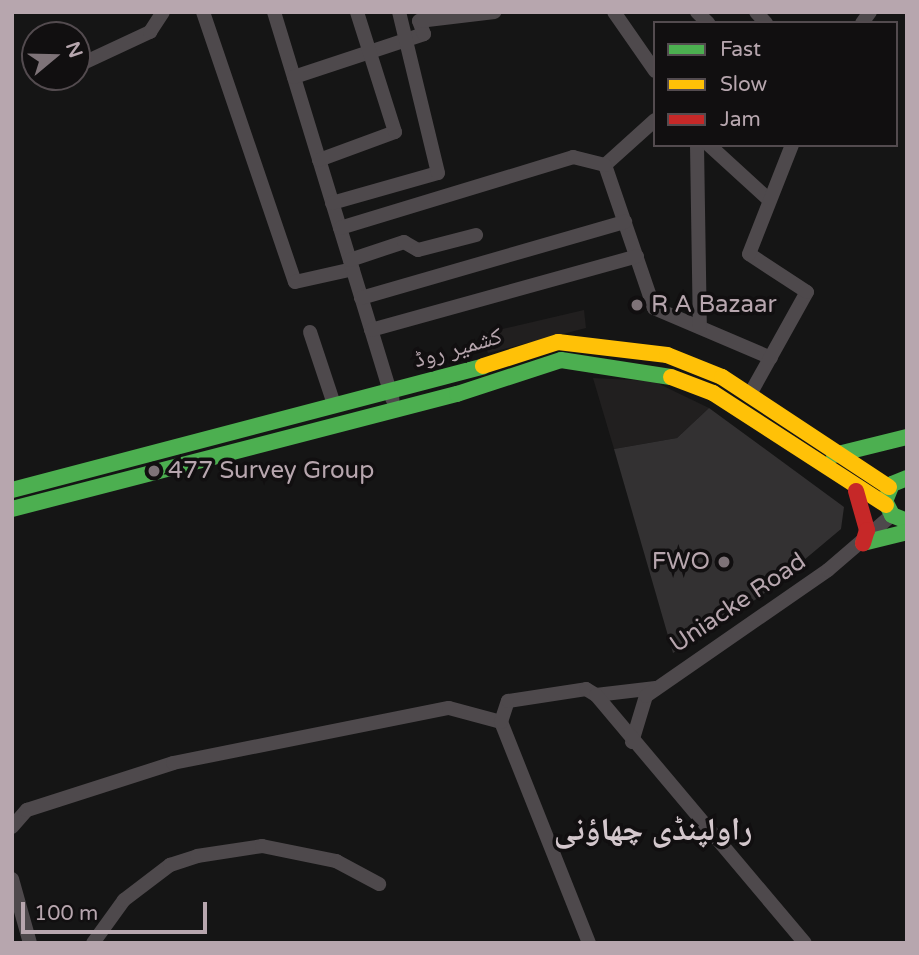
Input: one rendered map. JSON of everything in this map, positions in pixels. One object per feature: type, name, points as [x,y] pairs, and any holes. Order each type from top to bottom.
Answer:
[{"type":"street","points":[[91,59],[150,32],[163,12]]},
{"type":"street","points":[[202,12],[295,282],[351,265],[404,242],[418,250],[477,235]]},
{"type":"street","points":[[274,12],[395,408]]},
{"type":"street","points":[[319,160],[395,132],[357,12]]},
{"type":"street","points":[[332,203],[438,173],[399,12]]},
{"type":"street","points":[[294,78],[424,34],[419,20],[494,12]]},
{"type":"street","points":[[614,12],[653,68]]},
{"type":"street","points":[[605,165],[653,122]]},
{"type":"street","points":[[698,147],[700,327]]},
{"type":"street","points":[[711,147],[767,198]]},
{"type":"street","points":[[749,396],[807,292],[749,254],[767,198],[791,147]]},
{"type":"street","points":[[340,228],[573,157],[605,165]]},
{"type":"street","points":[[605,165],[654,308],[771,358]]},
{"type":"street","points":[[361,298],[625,222]]},
{"type":"street","points":[[371,330],[637,256]]},
{"type":"street","points":[[310,332],[347,419]]},
{"type":"street","name":"کشمیر روڈ","points":[[12,490],[390,391],[558,342],[587,341],[667,355],[749,396],[834,455],[889,487]]},
{"type":"street","name":"کشمیر روڈ","points":[[12,509],[395,408],[561,360],[662,373],[713,393],[856,491],[895,514]]},
{"type":"street","points":[[211,436],[216,454]]},
{"type":"street","points":[[834,455],[907,437]]},
{"type":"street","points":[[172,447],[177,465]]},
{"type":"street","points":[[895,514],[889,487],[907,478]]},
{"type":"street","points":[[856,491],[867,530],[863,543]]},
{"type":"street","name":"Uniacke Road","points":[[632,742],[646,696],[863,543],[895,514]]},
{"type":"street","points":[[863,543],[907,532]]},
{"type":"street","points":[[589,943],[501,722],[508,701],[586,688],[596,695],[632,742],[805,943]]},
{"type":"street","points":[[596,695],[656,688]]},
{"type":"street","points":[[12,827],[27,810],[173,763],[449,708],[501,722]]},
{"type":"street","points":[[93,943],[124,900],[170,865],[197,856],[262,846],[336,860],[379,884]]},
{"type":"street","points":[[12,879],[30,943]]},
{"type":"shaded area","points":[[584,310],[586,328],[488,353],[481,334]]},
{"type":"shaded area","points":[[593,378],[653,381],[709,408],[677,438],[614,449]]},
{"type":"building","name":"FWO","points":[[709,408],[844,507],[841,529],[761,596],[673,653],[614,449],[677,438]]},
{"type":"traffic: fast","points":[[12,509],[457,394],[561,360],[671,377]]},
{"type":"traffic: fast","points":[[12,490],[483,366]]},
{"type":"traffic: fast","points":[[834,455],[907,437]]},
{"type":"traffic: fast","points":[[907,478],[892,484],[885,501],[892,515],[907,521]]},
{"type":"traffic: fast","points":[[863,543],[907,532]]},
{"type":"traffic: slow","points":[[483,366],[558,342],[667,355],[722,377],[889,487]]},
{"type":"traffic: slow","points":[[671,377],[713,393],[886,505]]},
{"type":"traffic: jam","points":[[856,491],[867,530],[863,543]]},
{"type":"place","name":"R A Bazaar","points":[[637,305]]},
{"type":"place","name":"477 Survey Group","points":[[154,471]]},
{"type":"place","name":"FWO","points":[[724,562]]},
{"type":"district","name":"راولپنڈی چھاؤنی","points":[[653,830]]}]
